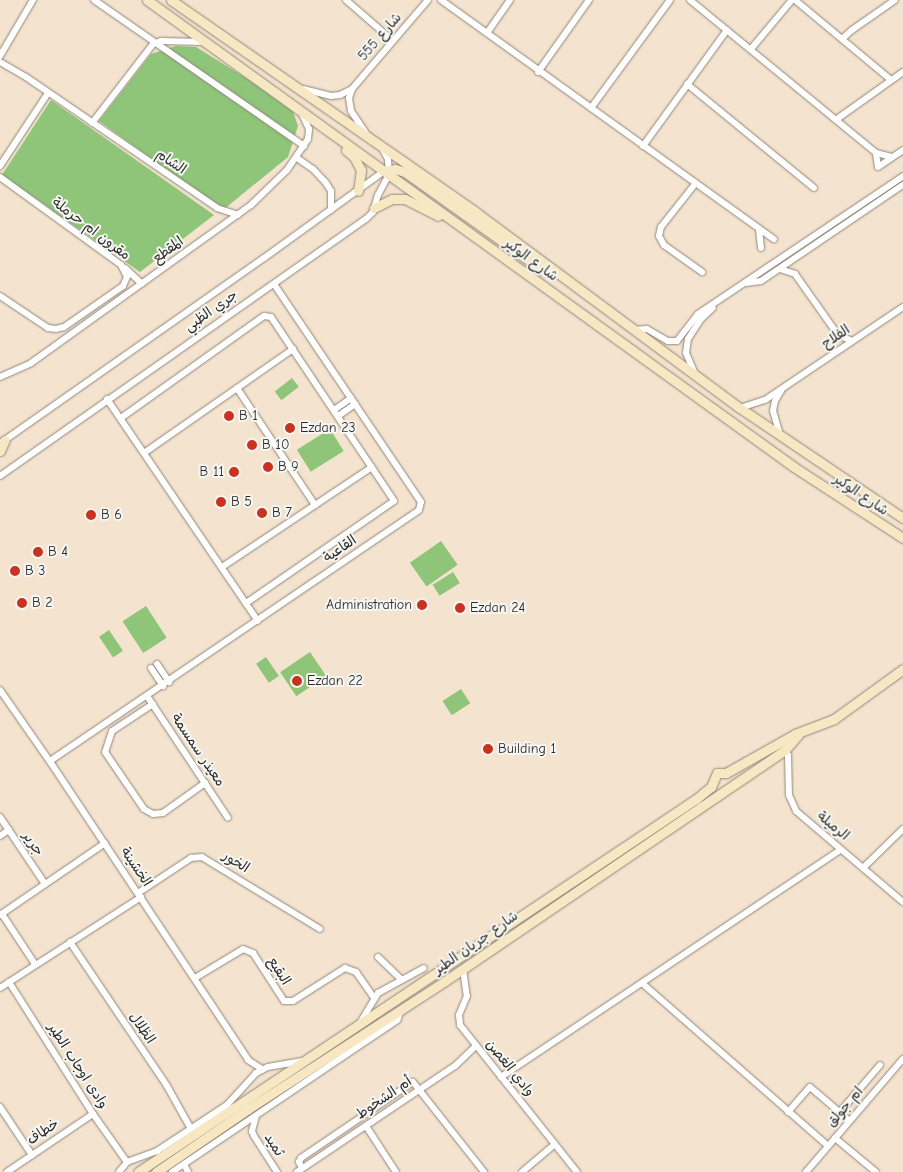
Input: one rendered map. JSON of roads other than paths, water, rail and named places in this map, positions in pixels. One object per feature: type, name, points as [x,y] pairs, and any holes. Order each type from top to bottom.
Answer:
[{"type":"main road","name":"شارع الوكير","points":[[147,0],[794,467],[903,538]]},
{"type":"main road","name":"شارع الوكير","points":[[171,0],[373,140],[740,408],[903,518]]},
{"type":"main road","points":[[333,135],[337,144],[358,164],[361,176],[358,191]]},
{"type":"main road","points":[[387,172],[405,172],[556,279],[583,292]]},
{"type":"main road","points":[[374,208],[392,199],[405,199],[444,220],[452,220]]},
{"type":"main road","name":"جري الظبي","points":[[0,451],[2,441]]},
{"type":"main road","name":"شارع جريان الطير","points":[[156,1172],[248,1109],[345,1051],[723,791],[806,729],[834,719],[903,669]]},
{"type":"main road","name":"شارع جريان الطير","points":[[138,1172],[696,799],[711,787],[717,773],[726,773],[781,747]]},
{"type":"main road","points":[[714,779],[723,791]]},
{"type":"street","points":[[0,56],[33,2],[39,0]]},
{"type":"street","points":[[94,0],[304,146]]},
{"type":"street","name":"شارع 555","points":[[352,89],[428,0]]},
{"type":"street","points":[[441,0],[538,72],[774,239]]},
{"type":"street","points":[[487,33],[510,0]]},
{"type":"street","points":[[538,72],[589,0]]},
{"type":"street","points":[[591,108],[670,0]]},
{"type":"street","points":[[690,0],[876,153],[892,157]]},
{"type":"street","points":[[751,49],[793,0],[891,80]]},
{"type":"street","points":[[351,1],[393,41]]},
{"type":"street","points":[[842,39],[855,27],[894,1]]},
{"type":"street","points":[[643,146],[727,30]]},
{"type":"street","points":[[92,123],[156,42],[206,42]]},
{"type":"street","name":"الشام","points":[[0,62],[217,208],[238,215]]},
{"type":"street","points":[[837,119],[903,72]]},
{"type":"street","points":[[687,84],[814,188]]},
{"type":"street","points":[[293,86],[331,96],[352,89]]},
{"type":"street","points":[[352,89],[349,98],[351,111],[385,153],[387,172]]},
{"type":"street","points":[[0,166],[48,93]]},
{"type":"street","name":"المقطع","points":[[0,377],[31,363],[238,215],[263,194],[297,158],[304,146],[309,131],[300,111]]},
{"type":"street","points":[[876,153],[878,167],[903,150]]},
{"type":"street","points":[[297,158],[313,169],[331,191],[349,197]]},
{"type":"street","name":"جري الظبي","points":[[2,441],[387,172]]},
{"type":"street","name":"جري الظبي","points":[[0,476],[107,399],[358,226],[374,208],[387,172]]},
{"type":"street","name":"مقرون ام حرملة","points":[[0,177],[123,267],[127,277],[123,286],[60,328],[48,328],[0,296]]},
{"type":"street","points":[[634,330],[651,331],[668,341],[675,342],[681,338],[690,322],[698,314],[746,284],[902,178]]},
{"type":"street","points":[[695,184],[661,227],[659,236],[664,245],[702,272]]},
{"type":"street","points":[[746,284],[756,283],[780,269],[903,185]]},
{"type":"street","points":[[331,191],[332,210]]},
{"type":"street","points":[[828,236],[833,224]]},
{"type":"street","points":[[759,229],[761,248]]},
{"type":"street","points":[[795,274],[796,258]]},
{"type":"street","points":[[123,267],[142,284]]},
{"type":"street","points":[[780,269],[795,274],[838,335],[852,341]]},
{"type":"street","name":"القاعية","points":[[50,761],[420,510],[421,502],[274,284]]},
{"type":"street","points":[[695,374],[686,353],[688,339],[701,319],[723,299]]},
{"type":"street","name":"الفلاح","points":[[740,408],[759,403],[903,307]]},
{"type":"street","points":[[120,418],[266,315],[271,317],[293,349],[394,499],[393,504],[246,603]]},
{"type":"street","points":[[144,452],[293,349]]},
{"type":"street","points":[[237,388],[315,505]]},
{"type":"street","points":[[780,434],[773,411],[775,401],[783,388]]},
{"type":"street","points":[[107,399],[258,621]]},
{"type":"street","points":[[336,413],[353,401]]},
{"type":"street","points":[[222,567],[372,467]]},
{"type":"street","points":[[154,666],[166,684]]},
{"type":"street","name":"الخشينة","points":[[0,690],[105,843],[248,1060],[262,1069]]},
{"type":"street","name":"معيذر سمسمة","points":[[147,696],[228,818]]},
{"type":"street","points":[[153,704],[112,731],[105,752],[144,809],[153,814],[163,813],[206,783]]},
{"type":"street","name":"الرميلة","points":[[781,747],[788,760],[788,795],[794,808],[903,902]]},
{"type":"street","name":"جرير","points":[[0,817],[45,884]]},
{"type":"street","points":[[864,868],[903,829]]},
{"type":"street","points":[[0,836],[9,830]]},
{"type":"street","points":[[35,964],[1,915],[105,843]]},
{"type":"street","points":[[501,1077],[842,849]]},
{"type":"street","name":"الخور","points":[[0,988],[191,858],[202,857],[320,929]]},
{"type":"street","name":"الظلال","points":[[70,942],[166,1086],[192,1129]]},
{"type":"street","name":"البقيع","points":[[195,978],[243,949],[253,953],[282,1000],[290,1002],[342,969],[349,968],[354,971],[374,998]]},
{"type":"street","points":[[378,957],[402,980]]},
{"type":"street","points":[[360,1023],[374,998],[385,988],[424,968]]},
{"type":"street","name":"وادي الغصن","points":[[463,969],[467,996],[459,1015],[459,1023],[576,1172]]},
{"type":"street","name":"وادى اوجاب الطير","points":[[9,982],[93,1114],[127,1162]]},
{"type":"street","points":[[642,983],[828,1146]]},
{"type":"street","name":"أم الشخوط","points":[[419,1090],[413,1082],[300,1159],[300,1170],[458,1064],[476,1046]]},
{"type":"street","points":[[172,1172],[256,1116],[345,1051]]},
{"type":"street","name":"ام جولق","points":[[806,1172],[903,1059]]},
{"type":"street","name":"الخشينة","points":[[248,1060],[250,1077]]},
{"type":"street","name":"شارع جريان الطير","points":[[127,1162],[153,1153],[192,1129],[227,1104],[250,1077],[262,1069],[305,1061]]},
{"type":"street","points":[[839,1113],[880,1065]]},
{"type":"street","points":[[788,1112],[810,1088],[850,1121]]},
{"type":"street","points":[[419,1090],[484,1172]]},
{"type":"street","points":[[0,1107],[32,1155]]},
{"type":"street","name":"خطاف","points":[[7,1172],[93,1114]]},
{"type":"street","name":"ثميد","points":[[252,1131],[256,1116]]},
{"type":"street","name":"ثميد","points":[[241,1126],[252,1131],[277,1172]]},
{"type":"street","points":[[366,1126],[396,1172]]},
{"type":"street","points":[[343,1130],[348,1137]]},
{"type":"street","points":[[835,1138],[876,1172]]},
{"type":"street","points":[[522,1172],[555,1144]]},
{"type":"street","points":[[311,1151],[316,1158]]},
{"type":"street","points":[[119,1172],[127,1162]]},
{"type":"street","points":[[184,1164],[188,1172]]},
{"type":"place","name":"B 1","points":[[229,416]]},
{"type":"place","name":"Ezdan 23","points":[[290,428]]},
{"type":"place","name":"B 10","points":[[252,445]]},
{"type":"place","name":"B 9","points":[[268,467]]},
{"type":"place","name":"B 11","points":[[234,472]]},
{"type":"place","name":"B 5","points":[[221,502]]},
{"type":"place","name":"B 7","points":[[262,513]]},
{"type":"place","name":"B 6","points":[[91,515]]},
{"type":"place","name":"B 4","points":[[38,552]]},
{"type":"place","name":"B 3","points":[[15,571]]},
{"type":"place","name":"B 2","points":[[22,603]]},
{"type":"place","name":"Administration","points":[[422,605]]},
{"type":"place","name":"Ezdan 24","points":[[460,608]]},
{"type":"place","name":"Ezdan 22","points":[[297,681]]},
{"type":"place","name":"Building 1","points":[[488,749]]}]
